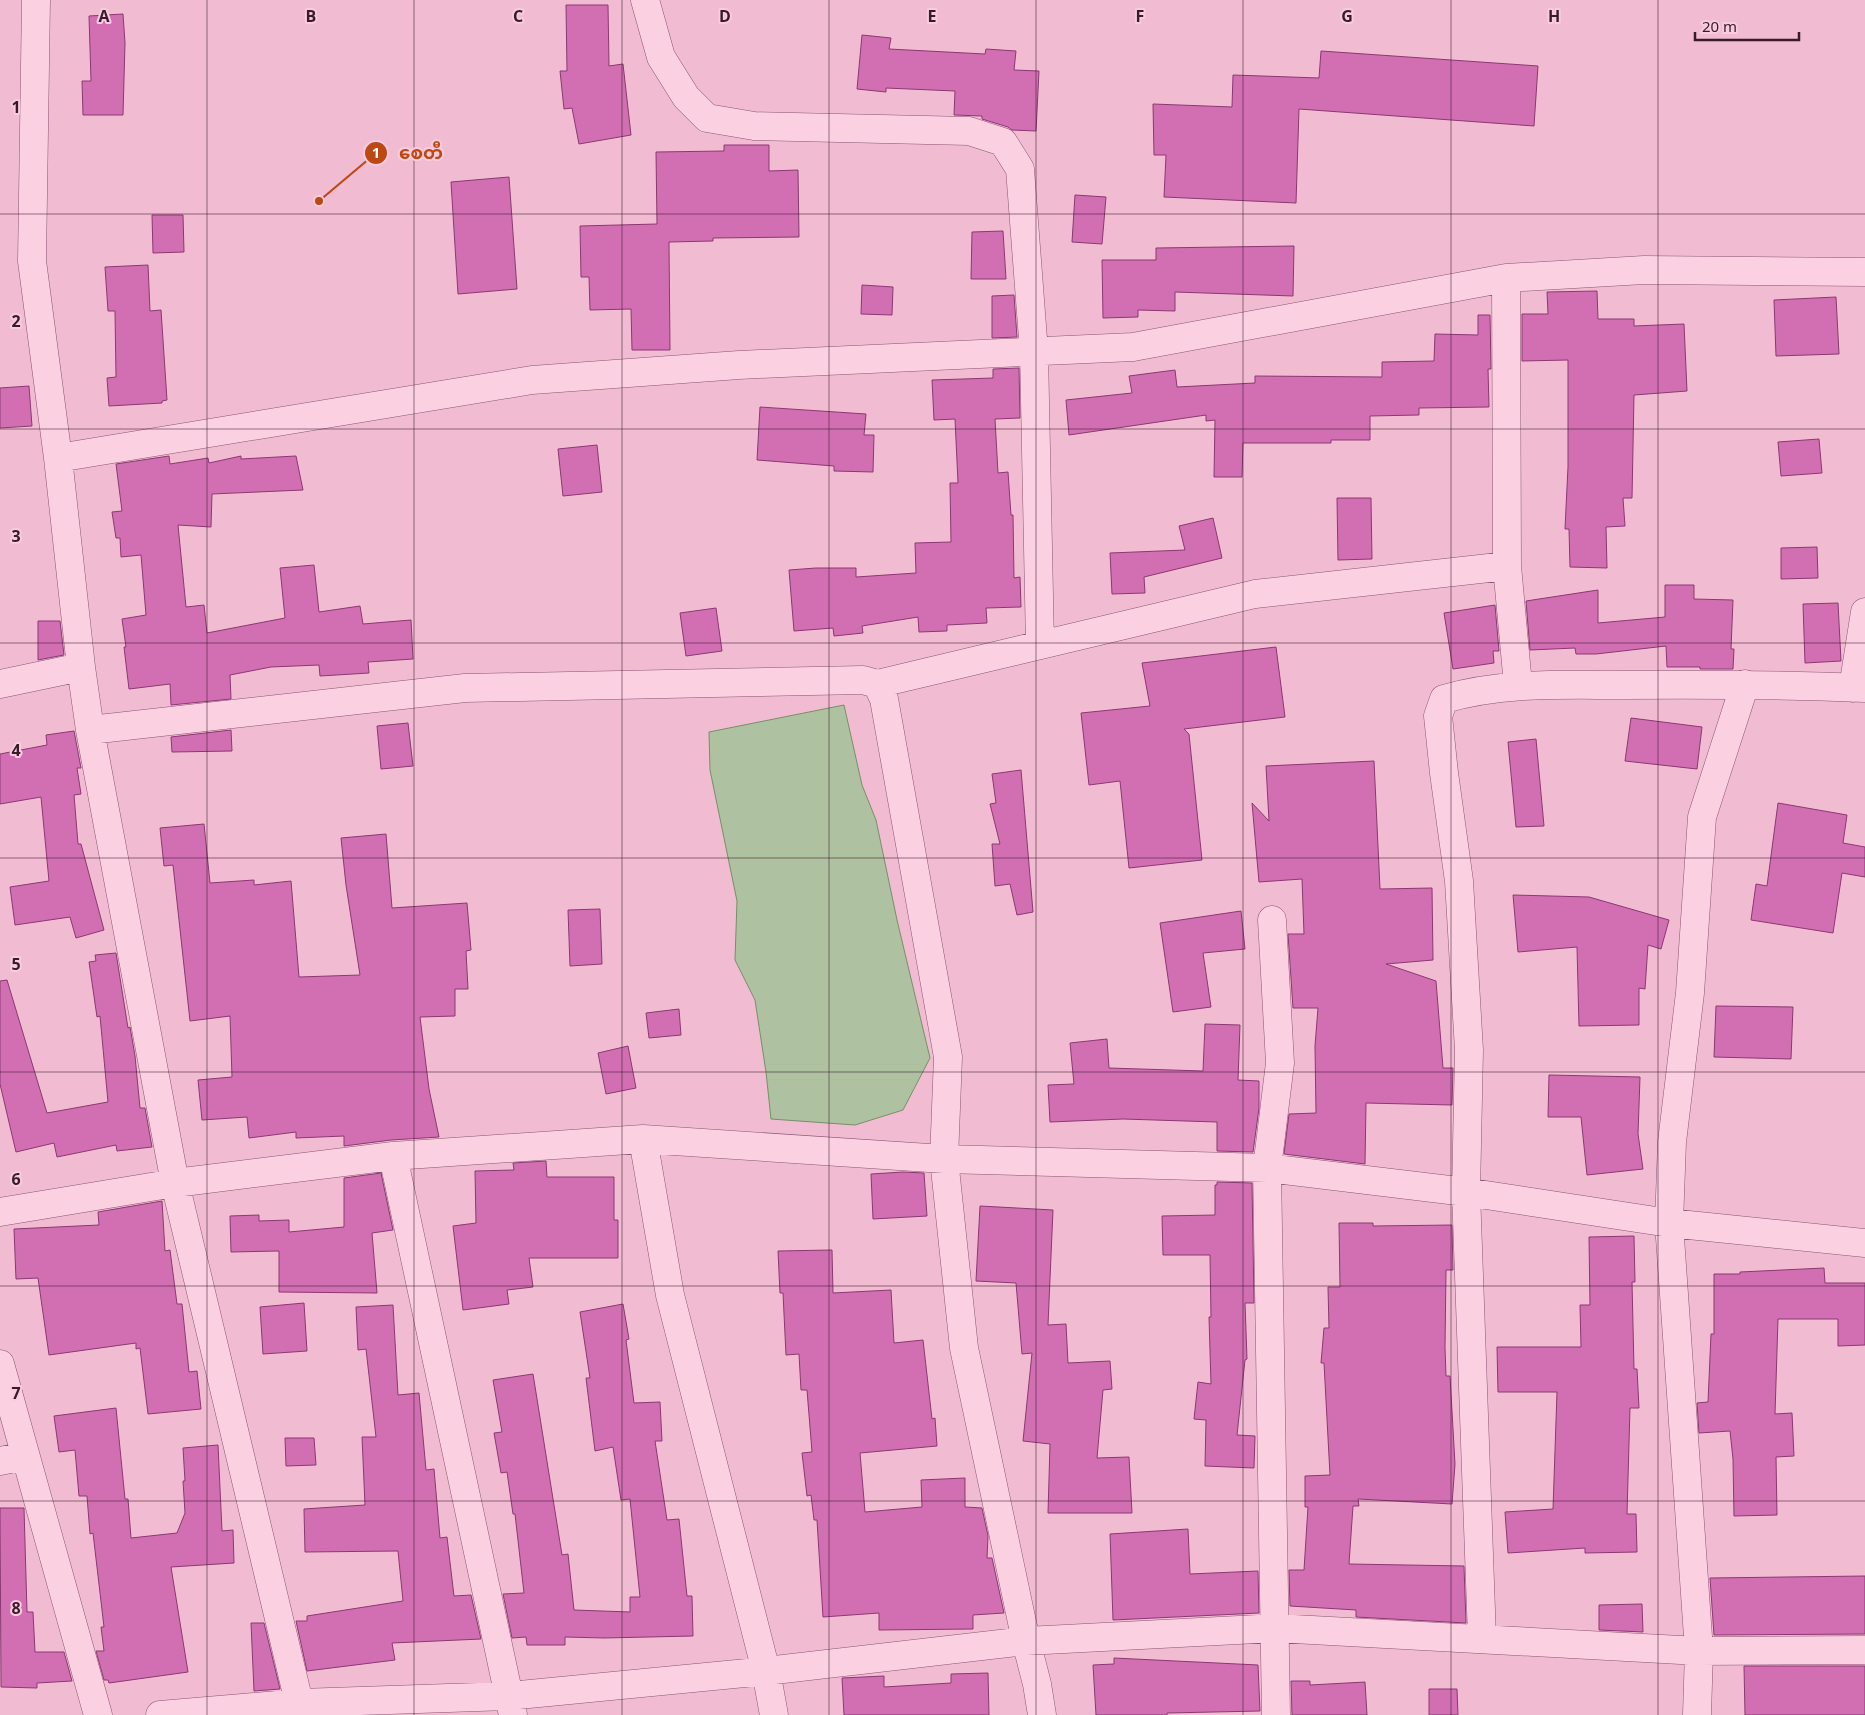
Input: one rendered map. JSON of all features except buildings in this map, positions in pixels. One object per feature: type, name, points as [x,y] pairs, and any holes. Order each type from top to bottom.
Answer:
[{"type":"street","points":[[36,0],[32,261],[58,458],[81,667],[90,730],[175,1183],[301,1709]]},
{"type":"street","points":[[645,0],[661,57],[686,97],[707,118],[754,126],[969,131],[1003,142],[1020,169],[1034,352],[1040,645]]},
{"type":"street","points":[[58,458],[532,380],[739,364],[1133,347],[1506,278],[1644,270],[1865,272]]},
{"type":"street","points":[[1506,278],[1507,566],[1518,685]]},
{"type":"street","points":[[90,730],[465,688],[863,680],[877,684],[1255,594],[1507,566]]},
{"type":"street","points":[[1482,1638],[1466,1192],[1468,1050],[1460,891],[1438,716],[1444,699],[1466,693],[1518,685],[1745,684],[1859,688],[1865,612]]},
{"type":"street","points":[[0,684],[81,667]]},
{"type":"street","points":[[877,684],[884,699],[948,1057],[944,1159],[964,1348],[1026,1642],[1037,1684],[1042,1715]]},
{"type":"street","points":[[1697,1715],[1699,1651],[1669,1224],[1672,1142],[1690,993],[1702,817],[1745,684]]},
{"type":"street","points":[[1272,920],[1280,1063],[1267,1168],[1276,1715]]},
{"type":"street","points":[[643,1139],[670,1295],[766,1671],[774,1715]]},
{"type":"street","points":[[0,1212],[175,1183],[393,1156],[643,1139],[944,1159],[1267,1168],[1466,1192],[1669,1224],[1865,1242]]},
{"type":"street","points":[[393,1156],[510,1705]]},
{"type":"street","points":[[0,1364],[13,1459],[98,1715]]},
{"type":"street","points":[[160,1715],[301,1709],[510,1705],[766,1671],[1026,1642],[1275,1628],[1699,1651],[1865,1650]]},
{"type":"shaded area","points":[[844,705],[862,785],[876,820],[897,920],[930,1058],[903,1110],[855,1125],[771,1119],[755,1000],[735,960],[737,901],[710,770],[709,732]]},
{"type":"place","name":"စေတီ","points":[[319,201]]}]
